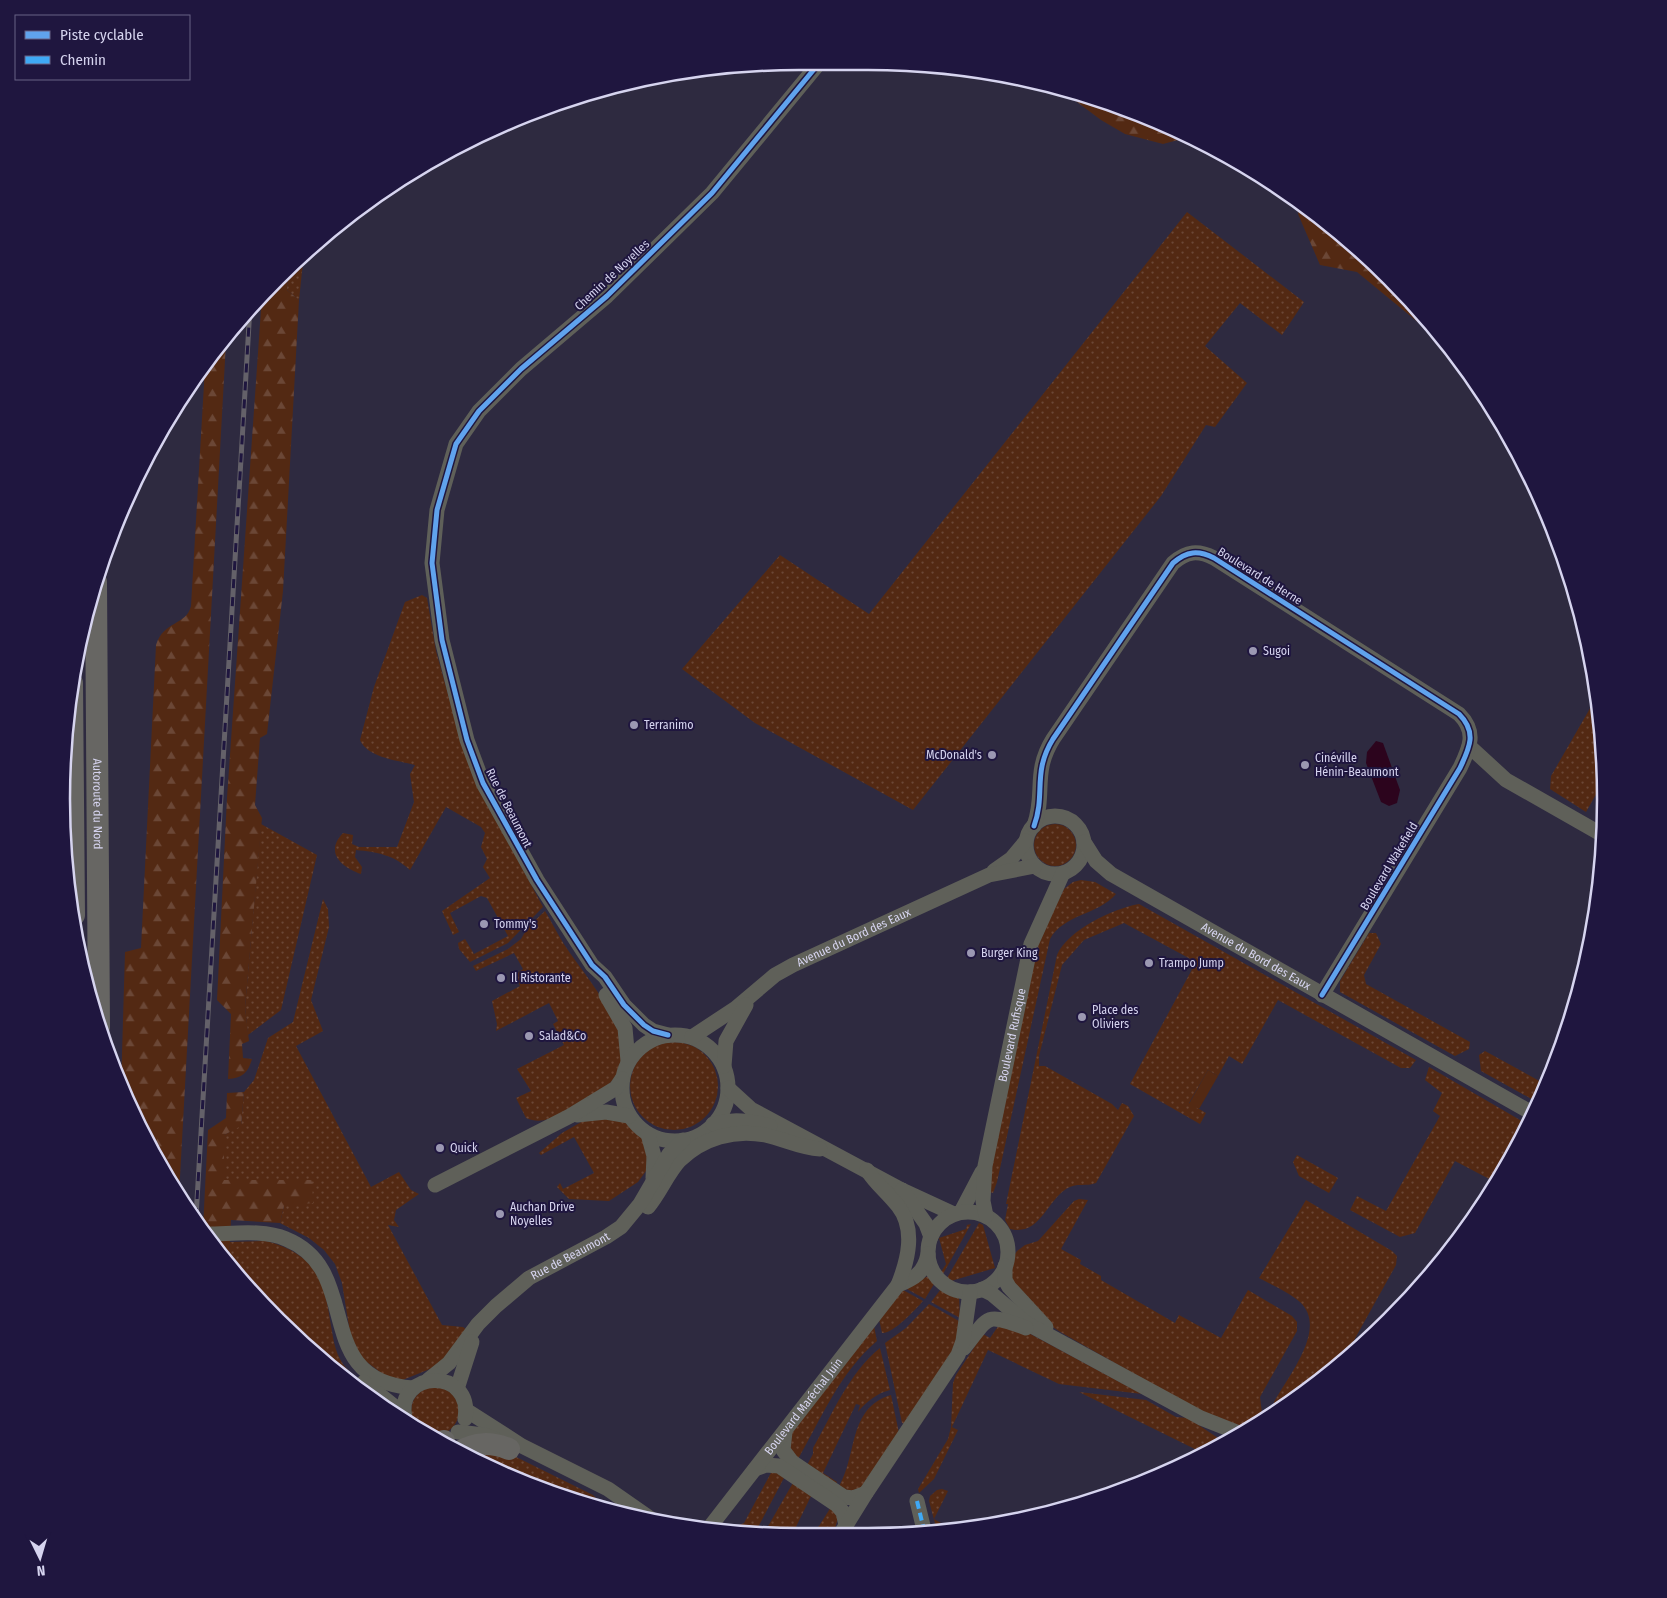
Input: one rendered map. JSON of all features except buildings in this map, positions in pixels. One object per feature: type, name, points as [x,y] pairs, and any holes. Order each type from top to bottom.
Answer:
[{"type":"highway","name":"Autoroute du Nord","points":[[96,606],[99,1000]]},
{"type":"highway","name":"Autoroute du Nord","points":[[73,745],[74,866]]},
{"type":"highway","points":[[458,1443],[475,1445],[494,1443],[509,1449]]},
{"type":"street","name":"Chemin de Noyelles","points":[[437,510],[456,444],[480,411],[521,369],[602,300],[712,193],[813,70]]},
{"type":"street","name":"Rue de Beaumont","points":[[437,510],[432,563],[436,595],[442,640],[467,740],[482,783],[500,817],[537,880],[592,965],[598,981],[625,1028],[628,1060]]},
{"type":"street","name":"Boulevard de Herne","points":[[1034,826],[1039,810],[1041,763],[1053,739],[1167,571],[1180,558],[1192,552],[1198,551],[1214,558],[1459,714],[1470,728],[1469,746]]},
{"type":"street","points":[[1469,746],[1506,780],[1596,830]]},
{"type":"street","name":"Boulevard Wakefield","points":[[1322,995],[1460,768],[1469,746]]},
{"type":"street","points":[[1039,869],[1051,874],[1067,871],[1081,857],[1084,842],[1076,826],[1062,817],[1047,803],[1040,789]]},
{"type":"street","points":[[1048,907],[1047,888],[1039,869],[1029,857],[1026,841],[1034,826],[1046,818],[1062,817]]},
{"type":"street","name":"Avenue du Bord des Eaux","points":[[692,1037],[752,995],[775,975],[989,875],[1010,859],[1026,841]]},
{"type":"street","name":"Avenue du Bord des Eaux","points":[[1084,842],[1096,861],[1111,874],[1527,1110]]},
{"type":"street","name":"Avenue du Bord des Eaux","points":[[989,875],[1039,869]]},
{"type":"street","name":"Avenue du Bord des Eaux","points":[[1067,871],[1093,870],[1111,874]]},
{"type":"street","name":"Boulevard Rufisque","points":[[986,1216],[983,1201],[985,1166],[1031,944],[1067,871]]},
{"type":"street","name":"Rue de Beaumont","points":[[592,965],[605,977],[624,1005],[638,1020],[653,1031],[668,1034]]},
{"type":"street","name":"Avenue du Bord des Eaux","points":[[724,1068],[726,1041],[752,995]]},
{"type":"street","points":[[435,1185],[570,1116],[616,1088],[622,1079],[628,1060],[645,1043],[668,1034],[692,1037],[706,1044],[717,1054],[724,1068],[728,1088],[724,1108],[713,1124],[699,1135],[682,1140],[665,1140],[648,1134],[629,1116],[622,1098],[622,1079]]},
{"type":"street","points":[[728,1088],[751,1109],[902,1190],[958,1213]]},
{"type":"street","points":[[570,1116],[606,1112],[629,1116]]},
{"type":"street","points":[[713,1124],[746,1120],[798,1133]]},
{"type":"street","points":[[621,1227],[639,1216],[653,1201],[680,1160],[712,1140],[732,1133],[747,1133],[774,1137],[805,1148],[829,1150]]},
{"type":"street","name":"Rue de Beaumont","points":[[648,1134],[654,1156],[653,1179]]},
{"type":"street","name":"Rue de Beaumont","points":[[413,1388],[428,1380],[449,1363],[478,1324],[529,1278],[606,1238],[621,1227],[640,1204],[669,1154],[682,1140]]},
{"type":"street","name":"Boulevard Rufisque","points":[[958,1213],[985,1166]]},
{"type":"street","name":"Boulevard Maréchal Juin","points":[[713,1523],[898,1285],[909,1251],[905,1219],[899,1207],[867,1170]]},
{"type":"street","points":[[902,1190],[926,1224],[931,1236]]},
{"type":"street","points":[[1061,1340],[1019,1300],[1005,1280],[1006,1240],[997,1225],[986,1216],[974,1212],[958,1213],[942,1221],[931,1236],[928,1254],[932,1271],[941,1281],[951,1288],[976,1290],[992,1294],[1026,1323],[1061,1340],[1201,1418],[1232,1430]]},
{"type":"street","points":[[214,1234],[267,1233],[286,1239],[302,1248],[315,1259],[325,1272],[333,1293],[342,1335],[361,1367],[384,1384],[413,1388],[406,1400],[405,1412]]},
{"type":"street","name":"Boulevard Maréchal Juin","points":[[898,1285],[918,1276],[926,1265],[928,1254]]},
{"type":"street","points":[[958,1355],[976,1290],[996,1280],[1005,1266]]},
{"type":"street","points":[[337,1315],[337,1337],[349,1365],[375,1391]]},
{"type":"street","points":[[844,1528],[958,1355],[978,1328],[995,1318],[1004,1318],[1061,1340]]},
{"type":"street","points":[[457,1389],[478,1324]]},
{"type":"street","points":[[428,1380],[444,1381],[457,1389],[464,1398],[466,1410],[462,1426],[451,1439]]},
{"type":"street","points":[[466,1410],[522,1446],[608,1489],[637,1509]]},
{"type":"street","points":[[1201,1418],[1222,1435]]},
{"type":"street","points":[[785,1432],[783,1450],[792,1462],[844,1497],[853,1498],[866,1493]]},
{"type":"street","points":[[509,1449],[608,1502]]},
{"type":"street","points":[[755,1469],[766,1465],[780,1466],[837,1505],[843,1512],[843,1528]]},
{"type":"street","points":[[917,1501],[923,1525]]},
{"type":"green space","points":[[1075,101],[1147,125],[1179,140],[1163,144],[1125,134],[1101,120]]},
{"type":"green space","points":[[1299,211],[1349,251],[1423,326],[1357,272],[1320,265],[1298,214]]},
{"type":"green space","points":[[1187,212],[1304,302],[1282,335],[1240,303],[1205,346],[1247,383],[1215,427],[1206,425],[1161,496],[913,810],[755,723],[682,669],[780,555],[869,614]]},
{"type":"green space","points":[[303,266],[299,300],[287,290],[287,281]]},
{"type":"green space","points":[[287,281],[287,290],[299,300],[283,591],[267,734],[260,738],[255,805],[262,818],[245,1007],[249,1041],[242,1044],[243,1058],[252,1059],[249,1068],[244,1074],[228,1079],[231,1014],[217,1000],[227,798],[261,308]]},
{"type":"green space","points":[[225,350],[180,1183],[145,1121],[122,1068],[125,952],[141,948],[156,645],[164,631],[185,617],[191,606],[204,378]]},
{"type":"green space","points":[[422,595],[427,598],[436,651],[460,737],[475,780],[543,907],[508,943],[470,962],[459,949],[458,943],[465,939],[474,954],[508,936],[487,898],[481,896],[450,913],[459,932],[453,935],[442,911],[490,878],[483,867],[487,859],[481,847],[485,833],[481,827],[446,807],[410,870],[398,861],[385,855],[356,850],[355,857],[362,867],[361,874],[342,863],[335,853],[335,847],[343,833],[353,835],[352,844],[359,847],[397,847],[414,802],[410,774],[415,765],[376,755],[369,751],[360,740],[374,687],[405,602]]},
{"type":"green space","points":[[1591,706],[1597,793],[1586,812],[1550,789],[1551,776]]},
{"type":"green space","points":[[261,824],[317,855],[281,1010],[248,1035],[245,1007]]},
{"type":"green space","points":[[1059,824],[1067,827],[1073,833],[1076,845],[1073,857],[1067,863],[1051,866],[1043,863],[1037,857],[1034,841],[1037,833],[1043,827]]},
{"type":"green space","points":[[1081,880],[1095,882],[1116,894],[1109,901],[1064,924],[1050,939],[993,1193],[987,1191],[1035,948],[1064,889],[1073,882]]},
{"type":"green space","points":[[323,899],[328,909],[329,927],[311,1000],[323,1031],[296,1046],[371,1187],[399,1172],[411,1190],[419,1194],[396,1210],[394,1220],[399,1227],[388,1225],[442,1325],[463,1327],[467,1330],[449,1359],[435,1367],[400,1381],[388,1378],[360,1357],[351,1339],[342,1283],[335,1264],[324,1250],[309,1238],[280,1223],[284,1206],[223,1180],[224,1135],[241,1125],[244,1092],[254,1080],[268,1038],[293,1022]]},
{"type":"green space","points":[[1139,904],[1416,1060],[1410,1068],[1401,1068],[1278,1000],[1242,1064],[1229,1056],[1218,1076],[1208,1070],[1189,1103],[1206,1113],[1200,1124],[1130,1084],[1196,962],[1124,923],[1084,940],[1062,965],[1039,1056],[1039,1066],[1045,1066],[1112,1104],[1118,1110],[1122,1103],[1128,1106],[1134,1116],[1096,1183],[1078,1185],[1066,1189],[1036,1223],[1029,1228],[1020,1230],[1010,1229],[1005,1220],[1008,1204],[1006,1204],[1057,955],[1071,937],[1092,922],[1116,911]]},
{"type":"green space","points":[[545,911],[562,941],[601,996],[610,1012],[623,1043],[623,1057],[618,1073],[603,1090],[555,1117],[541,1121],[526,1118],[516,1098],[531,1091],[517,1069],[564,1045],[553,1024],[558,1021],[549,1003],[496,1031],[497,1024],[492,1001],[520,986],[515,975],[523,969],[514,953],[476,971],[473,966],[508,949],[521,939],[528,927]]},
{"type":"green space","points":[[1369,933],[1376,933],[1381,944],[1364,975],[1366,984],[1470,1042],[1469,1049],[1455,1056],[1340,992],[1340,981]]},
{"type":"green space","points":[[674,1042],[691,1045],[699,1049],[711,1061],[715,1069],[718,1086],[715,1103],[711,1111],[699,1123],[691,1127],[674,1130],[657,1127],[649,1123],[637,1111],[633,1103],[630,1086],[633,1069],[637,1061],[649,1049],[657,1045]]},
{"type":"green space","points":[[1485,1051],[1540,1081],[1532,1099],[1481,1071],[1479,1055]]},
{"type":"green space","points":[[1429,1067],[1522,1121],[1490,1179],[1455,1161],[1415,1233],[1400,1237],[1350,1210],[1357,1196],[1386,1211],[1440,1116],[1433,1111],[1442,1093],[1425,1080]]},
{"type":"green space","points":[[1208,1070],[1218,1076],[1199,1109],[1189,1104]]},
{"type":"green space","points":[[244,1092],[241,1126],[224,1135],[224,1180],[312,1180],[313,1203],[284,1206],[280,1223],[231,1220],[229,1253],[203,1219],[208,1130],[226,1118],[227,1093]]},
{"type":"green space","points":[[590,1117],[625,1121],[641,1135],[645,1143],[648,1161],[646,1171],[638,1182],[609,1201],[569,1199],[557,1187],[560,1183],[563,1189],[594,1173],[574,1137],[541,1155],[539,1153],[562,1133]]},
{"type":"green space","points":[[1297,1155],[1338,1178],[1329,1193],[1299,1176],[1293,1162]]},
{"type":"green space","points":[[1079,1199],[1088,1200],[1061,1249],[1081,1260],[1080,1264],[1101,1276],[1101,1280],[1175,1323],[1179,1315],[1221,1338],[1248,1290],[1292,1316],[1297,1322],[1297,1331],[1260,1397],[1262,1412],[1236,1428],[1203,1413],[1051,1326],[1010,1278],[1013,1257],[1025,1245],[1038,1241],[1074,1201]]},
{"type":"green space","points":[[1306,1200],[1392,1251],[1397,1256],[1396,1265],[1352,1344],[1312,1377],[1274,1404],[1303,1352],[1310,1325],[1308,1313],[1296,1298],[1259,1278]]},
{"type":"green space","points":[[979,1223],[983,1225],[995,1268],[951,1281],[947,1278]]},
{"type":"green space","points":[[971,1224],[943,1274],[941,1272],[946,1264],[939,1238],[966,1229],[967,1225]]},
{"type":"green space","points":[[266,1241],[294,1252],[313,1268],[324,1290],[334,1343],[338,1354],[343,1364],[355,1377],[318,1347],[251,1280],[229,1253],[230,1242]]},
{"type":"green space","points":[[928,1276],[934,1284],[925,1299],[905,1288]]},
{"type":"green space","points":[[941,1289],[959,1297],[960,1318],[931,1302]]},
{"type":"green space","points":[[903,1290],[923,1301],[898,1326],[882,1333],[879,1319]]},
{"type":"green space","points":[[929,1304],[959,1321],[957,1345],[905,1424],[902,1423],[885,1343],[906,1328]]},
{"type":"green space","points":[[999,1325],[1021,1329],[1142,1394],[1059,1384],[988,1350],[952,1427],[958,1430],[934,1479],[919,1493],[918,1489],[948,1439],[951,1427],[953,1383],[956,1375],[983,1334],[990,1338]]},
{"type":"green space","points":[[874,1326],[877,1341],[852,1367],[832,1397],[797,1461],[791,1457],[787,1439]]},
{"type":"green space","points":[[880,1348],[890,1390],[872,1398],[858,1412],[860,1405],[856,1404],[823,1473],[837,1482],[835,1486],[806,1467],[813,1454],[813,1448],[850,1381]]},
{"type":"green space","points":[[430,1387],[440,1387],[448,1391],[455,1398],[459,1406],[459,1416],[455,1424],[442,1434],[411,1416],[411,1406],[415,1398],[422,1391]]},
{"type":"green space","points":[[1079,1392],[1146,1400],[1176,1417],[1188,1418],[1218,1438],[1196,1450]]},
{"type":"green space","points":[[891,1395],[899,1433],[858,1492],[838,1488],[849,1462],[860,1422],[877,1401]]},
{"type":"green space","points":[[473,1449],[502,1450],[593,1495],[597,1499],[520,1473],[473,1451]]},
{"type":"green space","points":[[772,1471],[785,1476],[759,1526],[739,1525],[744,1523]]},
{"type":"green space","points":[[794,1481],[813,1492],[795,1528],[768,1527]]},
{"type":"green space","points":[[937,1490],[948,1491],[934,1519],[941,1523],[935,1524],[929,1501],[930,1496]]},
{"type":"green space","points":[[831,1507],[838,1518],[835,1528],[817,1528]]},
{"type":"shaded area","points":[[1376,741],[1383,743],[1400,790],[1397,803],[1389,806],[1381,802],[1366,763],[1367,752]]},
{"type":"railway","points":[[196,1209],[249,320]]},
{"type":"marked path","points":[[917,1501],[923,1525]]},
{"type":"cycle path","points":[[668,1035],[653,1031],[644,1025],[624,1005],[605,977],[592,965],[537,880],[483,783],[467,740],[442,640],[432,563],[437,510],[456,444],[479,411],[521,369],[607,296],[712,193],[813,70]]},
{"type":"cycle path","points":[[1034,826],[1039,803],[1043,762],[1053,739],[1173,563],[1183,556],[1193,553],[1214,558],[1459,714],[1465,721],[1470,733],[1469,746],[1460,768],[1322,995]]},
{"type":"place","name":"Sugoi","points":[[1253,651]]},
{"type":"place","name":"Terranimo","points":[[634,725]]},
{"type":"place","name":"McDonald's","points":[[992,755]]},
{"type":"place","name":"Cinéville Hénin-Beaumont","points":[[1305,765]]},
{"type":"place","name":"Tommy's","points":[[484,924]]},
{"type":"place","name":"Burger King","points":[[971,953]]},
{"type":"place","name":"Trampo Jump","points":[[1149,963]]},
{"type":"place","name":"Il Ristorante","points":[[501,978]]},
{"type":"place","name":"Place des Oliviers","points":[[1082,1017]]},
{"type":"place","name":"Salad&Co","points":[[529,1036]]},
{"type":"place","name":"Quick","points":[[440,1148]]},
{"type":"place","name":"Auchan Drive Noyelles","points":[[500,1214]]}]
